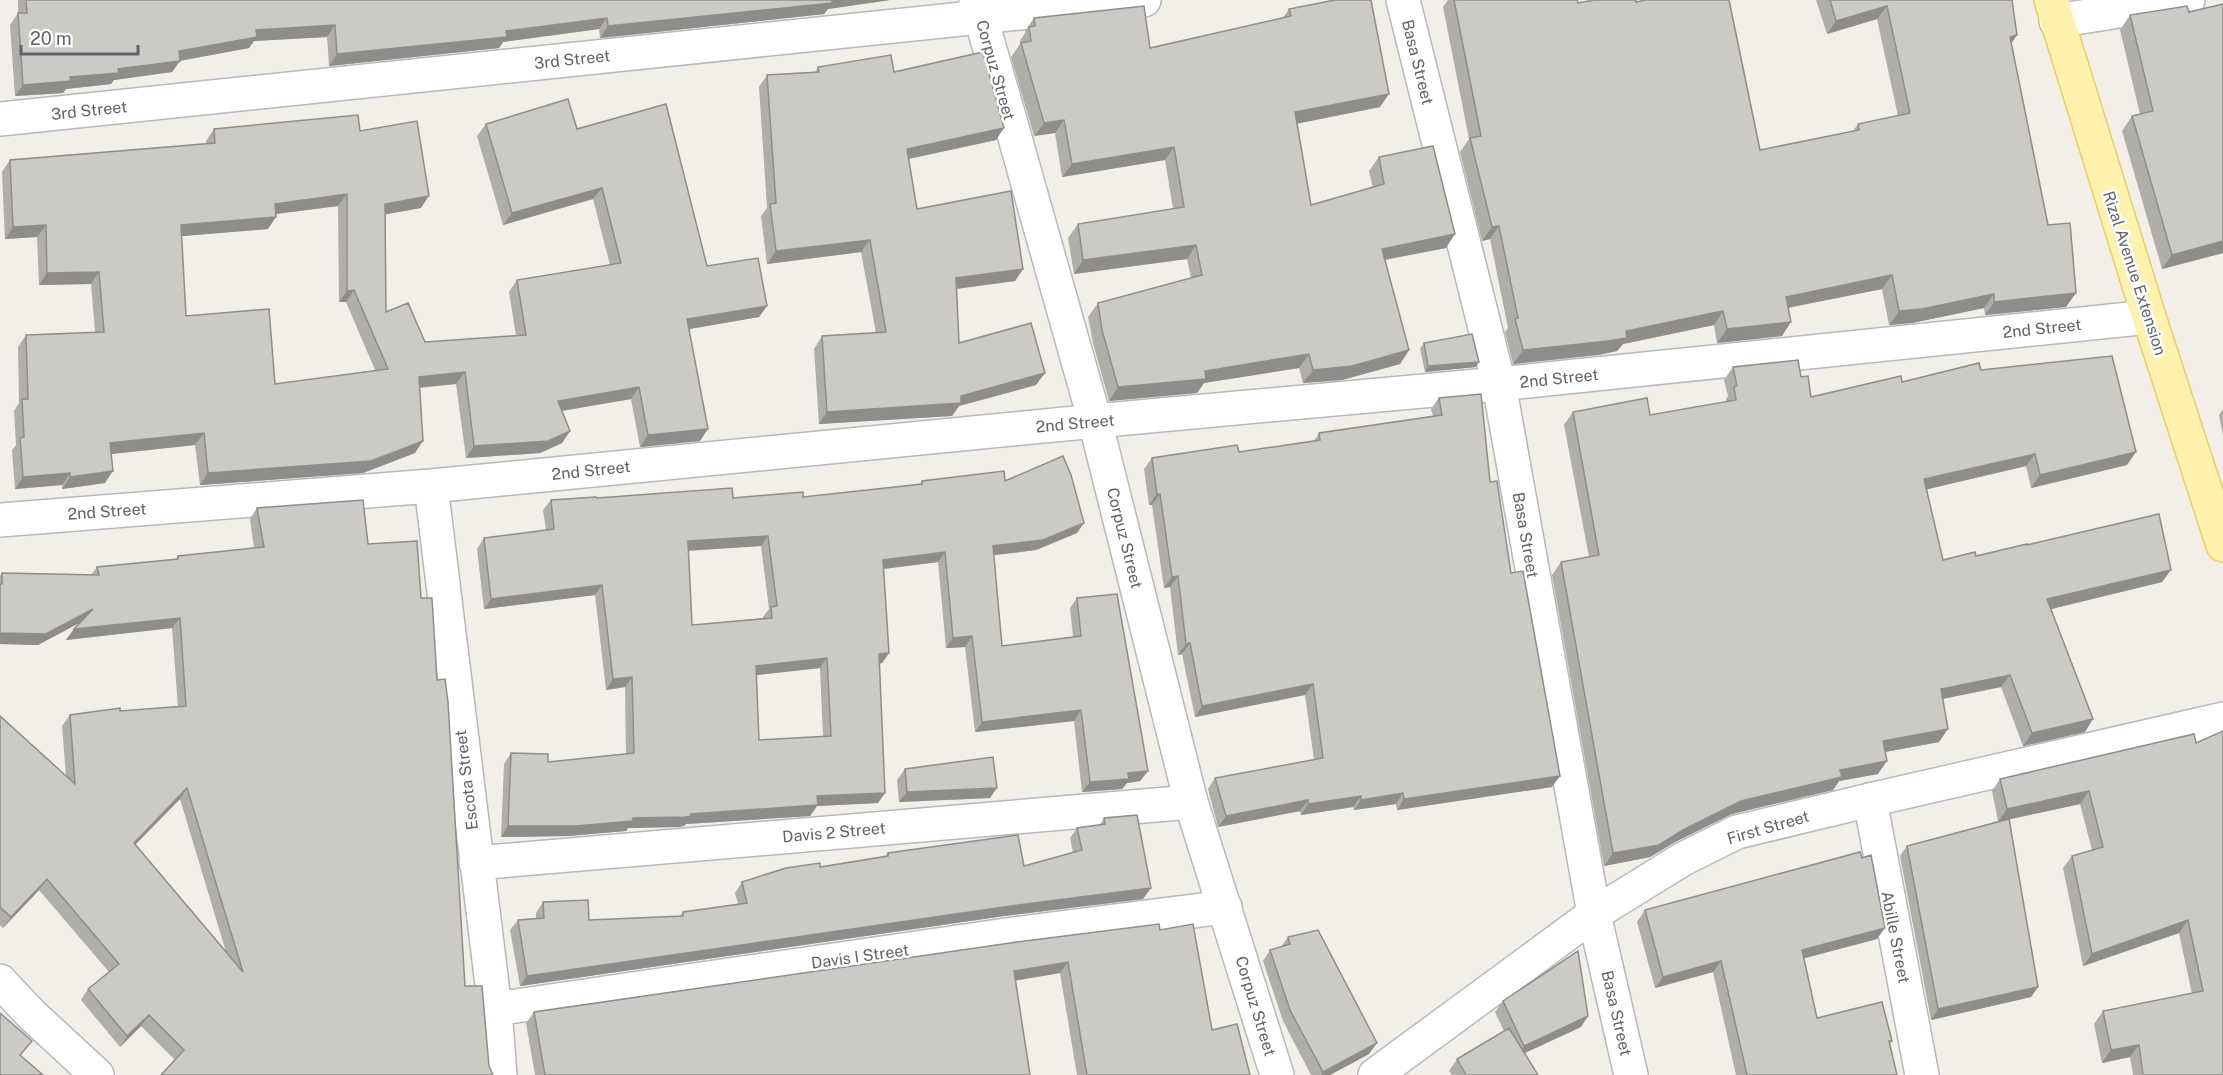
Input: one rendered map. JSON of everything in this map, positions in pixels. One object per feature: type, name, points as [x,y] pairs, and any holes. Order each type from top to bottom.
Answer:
[{"type":"main road","name":"Rizal Avenue Extension","points":[[2053,10],[2223,545]]},
{"type":"street","name":"3rd Street","points":[[0,119],[979,8],[1144,0]]},
{"type":"street","name":"Basa Street","points":[[1403,0],[1499,384],[1594,914],[1631,1075]]},
{"type":"street","points":[[2053,10],[2188,0]]},
{"type":"street","name":"Corpuz Street","points":[[979,8],[1095,421],[1191,802],[1277,1075]]},
{"type":"street","name":"2nd Street","points":[[0,520],[431,486],[1499,384],[2149,317]]},
{"type":"street","name":"Escota Street","points":[[431,486],[495,1009],[500,1075]]},
{"type":"street","name":"First Street","points":[[1375,1075],[1594,914],[1683,859],[1737,832],[2223,719]]},
{"type":"street","name":"Abille Street","points":[[1870,800],[1922,1075]]},
{"type":"street","name":"Davis 2 Street","points":[[476,863],[1191,802]]},
{"type":"street","name":"Davis I Street","points":[[495,1009],[1006,935],[1225,907]]},
{"type":"street","points":[[0,981],[32,1015],[97,1075]]},
{"type":"building","points":[[26,0],[832,0],[832,3],[608,26],[607,18],[506,31],[507,37],[337,54],[335,25],[256,30],[257,37],[179,51],[180,61],[118,69],[119,73],[70,77],[71,81],[23,85],[18,13],[27,13]]},
{"type":"building","points":[[1335,0],[1371,0],[1389,94],[1295,112],[1311,205],[1384,184],[1379,157],[1433,146],[1455,234],[1382,249],[1409,350],[1352,366],[1313,370],[1309,354],[1205,371],[1206,379],[1118,387],[1102,330],[1098,303],[1202,275],[1196,245],[1083,260],[1078,224],[1184,207],[1174,147],[1072,164],[1064,120],[1044,123],[1021,43],[1031,41],[1029,27],[1035,26],[1034,18],[1144,6],[1150,48],[1291,16],[1289,9]]},
{"type":"building","points":[[1454,0],[1577,0],[1578,3],[1594,0],[1636,0],[1636,2],[1729,0],[1760,150],[1859,130],[1858,124],[1910,113],[1887,6],[1836,21],[1830,0],[2012,0],[2017,35],[2010,37],[2048,225],[2070,223],[2076,293],[1994,302],[1994,294],[1922,309],[1899,311],[1892,275],[1786,297],[1791,322],[1727,329],[1723,311],[1626,331],[1627,338],[1523,350],[1515,319],[1518,318],[1499,226],[1492,227],[1470,138],[1481,136]]},
{"type":"building","points":[[2223,4],[2223,241],[2172,255],[2132,116],[2153,111],[2130,15],[2187,6],[2189,12]]},
{"type":"building","points":[[983,52],[1004,128],[907,149],[917,209],[1011,191],[1023,269],[956,278],[959,343],[1031,323],[1045,373],[961,396],[961,403],[827,412],[822,336],[886,332],[870,240],[776,251],[770,204],[776,203],[767,75],[819,72],[818,67],[891,55],[894,72]]},
{"type":"building","points":[[568,99],[577,129],[666,104],[707,266],[758,258],[767,306],[687,319],[708,429],[648,435],[639,387],[558,401],[570,431],[548,441],[474,446],[465,372],[419,377],[423,441],[371,461],[208,473],[204,433],[110,443],[113,471],[70,477],[70,473],[23,477],[20,438],[24,437],[22,399],[28,399],[26,335],[104,332],[99,272],[47,273],[46,225],[13,227],[10,160],[215,143],[214,129],[358,115],[360,131],[417,121],[429,196],[385,204],[386,312],[408,303],[425,342],[526,335],[517,280],[621,263],[602,188],[512,213],[486,124]],"holes":[[[347,194],[347,291],[354,290],[388,369],[275,384],[269,309],[186,316],[181,225],[276,217],[275,204]]]},
{"type":"building","points":[[1472,334],[1479,362],[1428,366],[1424,343]]},
{"type":"building","points":[[2112,356],[2136,452],[2040,475],[2035,454],[1924,479],[1943,560],[1975,552],[1976,556],[2159,514],[2171,570],[2047,599],[2093,719],[2032,733],[2010,675],[1941,689],[1948,729],[1883,741],[1887,761],[1840,770],[1842,777],[1741,801],[1683,830],[1659,845],[1613,853],[1561,562],[1599,555],[1573,412],[1647,398],[1650,415],[1736,400],[1734,387],[1737,386],[1733,367],[1798,360],[1801,377],[1808,376],[1811,397],[1901,376],[1902,382],[1979,363],[1981,370]]},
{"type":"building","points":[[1481,394],[1490,482],[1497,481],[1511,573],[1523,571],[1560,776],[1404,799],[1403,793],[1361,800],[1361,796],[1308,804],[1308,800],[1226,816],[1215,778],[1323,758],[1313,684],[1202,706],[1190,643],[1186,644],[1178,576],[1172,577],[1160,494],[1157,494],[1152,458],[1237,445],[1239,452],[1320,440],[1319,433],[1442,415],[1439,398]]},
{"type":"building","points":[[1063,456],[1071,475],[1084,523],[1043,540],[993,546],[1002,646],[1081,636],[1077,598],[1117,594],[1148,771],[1128,773],[1129,779],[1090,782],[1081,710],[982,722],[972,636],[953,638],[945,552],[883,560],[889,653],[879,654],[885,793],[817,796],[818,805],[691,814],[685,817],[633,818],[633,821],[576,826],[508,826],[511,753],[548,754],[548,762],[634,753],[632,677],[613,679],[602,585],[491,599],[484,538],[554,529],[551,500],[732,488],[733,498],[803,492],[803,497],[922,484],[922,481],[1004,471],[1005,481]],"holes":[[[768,536],[777,606],[771,607],[772,618],[692,625],[688,541]],[[827,658],[831,736],[759,740],[756,666]]]},
{"type":"building","points":[[363,500],[368,544],[417,541],[421,598],[432,598],[437,680],[445,679],[448,702],[465,986],[482,986],[489,1066],[493,1075],[161,1075],[184,1050],[149,1015],[127,1036],[88,989],[119,964],[47,879],[11,917],[0,907],[0,716],[75,784],[70,715],[120,708],[120,711],[186,706],[180,618],[74,629],[93,609],[46,634],[0,633],[2,573],[99,575],[97,567],[264,547],[257,508]],"holes":[[[187,788],[243,972],[134,843]]]},
{"type":"building","points":[[2223,731],[2223,1075],[2143,1075],[2139,1045],[2111,1050],[2103,1011],[2203,991],[2188,920],[2092,954],[2072,856],[2103,847],[2089,791],[2007,809],[2000,779],[2194,734],[2196,743]]},
{"type":"building","points":[[993,757],[997,788],[907,792],[905,769]]},
{"type":"building","points":[[1137,815],[1151,888],[527,976],[518,920],[544,918],[543,902],[588,900],[589,920],[683,916],[683,912],[747,903],[742,882],[786,868],[820,863],[820,867],[888,856],[888,853],[1018,835],[1024,866],[1082,850],[1077,828],[1105,824],[1104,818]]},
{"type":"building","points":[[2009,819],[2038,987],[1938,1009],[1907,846]]},
{"type":"building","points":[[1860,852],[1862,858],[1871,855],[1885,928],[1802,950],[1817,1018],[1882,1002],[1892,1041],[1889,1041],[1897,1075],[1747,1075],[1721,961],[1663,977],[1645,910]]},
{"type":"building","points":[[1159,924],[1160,930],[1193,924],[1212,1030],[1237,1024],[1250,1075],[1087,1075],[1068,962],[1014,971],[1030,1075],[545,1075],[534,1012],[1017,942]]},
{"type":"building","points":[[1318,930],[1377,1043],[1323,1072],[1290,1010],[1270,950],[1290,944],[1288,937]]},
{"type":"building","points":[[1578,951],[1588,1016],[1524,1046],[1503,1001]]},
{"type":"building","points":[[0,1013],[32,1041],[20,1055],[43,1075],[0,1075]]},
{"type":"building","points":[[1509,1028],[1538,1075],[1466,1075],[1457,1059]]}]
